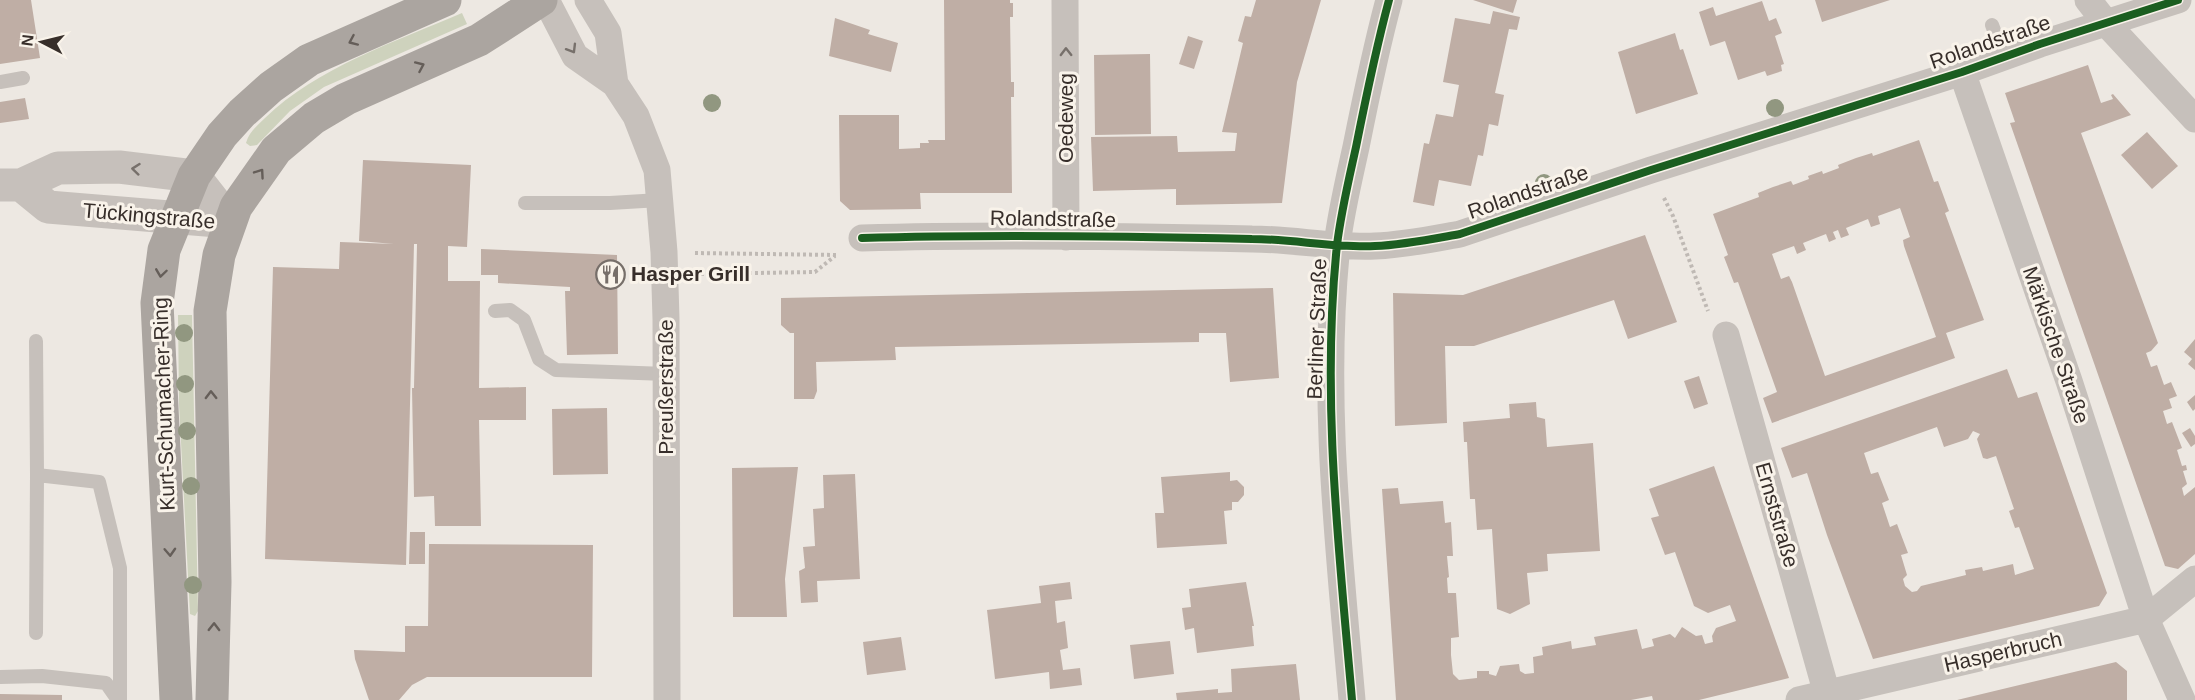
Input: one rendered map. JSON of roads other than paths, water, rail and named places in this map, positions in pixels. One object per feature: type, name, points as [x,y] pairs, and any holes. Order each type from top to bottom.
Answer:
[{"type":"main road","name":"Kurt-Schumacher-Ring","points":[[176,700],[157,303],[164,250],[194,176],[222,135],[271,87],[309,60],[445,0]]},
{"type":"main road","points":[[212,700],[215,582],[210,310],[219,255],[236,207],[276,150],[314,118],[346,99],[478,40],[541,0]]},
{"type":"street","name":"Preußerstraße","points":[[546,0],[575,56],[615,84],[636,116],[657,170],[664,263],[667,700]]},
{"type":"street","name":"Preußerstraße","points":[[588,0],[608,33],[615,84]]},
{"type":"street","name":"Oedeweg","points":[[1065,0],[1066,237]]},
{"type":"street","name":"Berliner Straße","points":[[1352,700],[1336,508],[1332,393],[1337,245],[1376,50],[1389,0]]},
{"type":"street","points":[[2088,0],[2106,23],[2195,119]]},
{"type":"street","name":"Rolandstraße","points":[[862,238],[952,236],[1256,239],[1375,246],[1460,234],[2178,0]]},
{"type":"street","name":"Märkische Straße","points":[[1962,72],[2069,381],[2146,619],[2182,700]]},
{"type":"street","name":"Tückingstraße","points":[[11,185],[58,168],[118,167],[194,176],[230,222]]},
{"type":"street","name":"Tückingstraße","points":[[11,185],[48,207],[230,222]]},
{"type":"street","name":"Ernststraße","points":[[1726,335],[1827,694]]},
{"type":"street","name":"Hasperbruch","points":[[1799,700],[2146,619],[2195,579]]},
{"type":"street","points":[[2168,700],[2169,671]]},
{"type":"lane","points":[[1992,25],[2004,57]]},
{"type":"lane","points":[[0,82],[23,78]]},
{"type":"lane","points":[[525,203],[610,203],[660,200]]},
{"type":"lane","points":[[495,311],[510,310],[524,320],[539,359],[556,370],[666,374]]},
{"type":"lane","points":[[36,341],[36,633]]},
{"type":"lane","points":[[37,475],[99,482],[120,568],[119,700]]},
{"type":"lane","points":[[0,677],[42,676],[106,683],[119,700]]},
{"type":"place","name":"Hasper Grill","points":[[610,274]]}]
